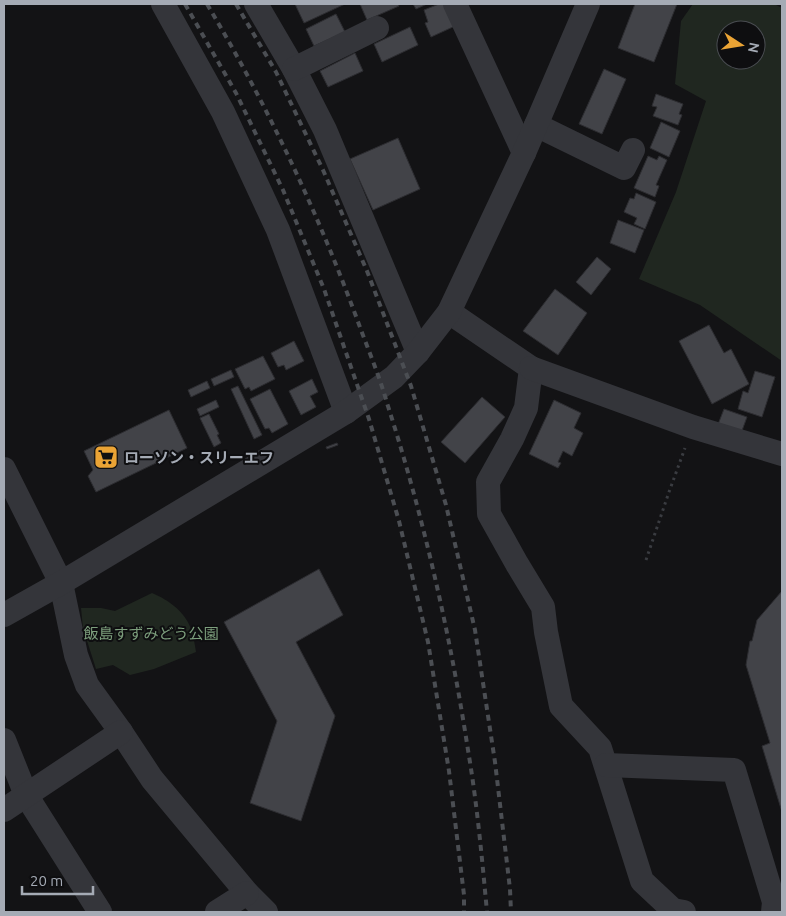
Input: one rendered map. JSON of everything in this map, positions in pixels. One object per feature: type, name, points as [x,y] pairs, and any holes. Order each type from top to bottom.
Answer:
[{"type":"street","points":[[163,4],[222,112],[278,230],[346,412]]},
{"type":"street","points":[[256,4],[294,69],[325,130],[418,352]]},
{"type":"street","points":[[455,4],[524,153]]},
{"type":"street","points":[[4,615],[61,583],[346,412],[394,377],[418,352],[449,312],[524,153],[588,4]]},
{"type":"street","points":[[294,69],[377,28]]},
{"type":"street","points":[[536,125],[625,168]]},
{"type":"street","points":[[449,312],[531,368],[693,427],[782,454]]},
{"type":"street","points":[[531,368],[526,408],[512,439],[488,482],[489,514],[543,607],[546,632],[561,706],[600,748],[642,881],[673,910],[684,912]]},
{"type":"street","points":[[4,469],[61,583],[76,655],[87,685],[152,779],[247,893],[266,912]]},
{"type":"street","points":[[4,810],[121,732]]},
{"type":"street","points":[[4,740],[26,795],[100,912]]},
{"type":"street","points":[[606,765],[734,770],[774,902],[773,912]]},
{"type":"street","points":[[217,912],[247,893]]},
{"type":"path","points":[[646,560],[668,492],[693,427]]},
{"type":"green space","points":[[693,4],[774,4],[782,8],[782,361],[700,305],[639,279],[676,192],[706,101],[675,84],[681,21]]},
{"type":"green space","name":"飯島すずみどう公園","points":[[152,593],[171,603],[182,613],[190,625],[196,652],[154,669],[130,675],[113,665],[96,669],[83,628],[81,608],[101,608],[115,611]]},
{"type":"building","points":[[295,4],[345,4],[304,23]]},
{"type":"building","points":[[360,4],[398,4],[399,6],[367,20]]},
{"type":"building","points":[[413,4],[427,4],[416,9]]},
{"type":"building","points":[[439,4],[445,4],[455,26],[431,37],[425,23],[428,22],[424,10]]},
{"type":"building","points":[[635,4],[677,4],[654,62],[618,48]]},
{"type":"building","points":[[336,14],[345,32],[314,46],[306,29]]},
{"type":"building","points":[[410,27],[418,45],[382,62],[374,44]]},
{"type":"building","points":[[355,53],[363,71],[328,87],[320,71]]},
{"type":"building","points":[[604,69],[626,79],[602,134],[579,124]]},
{"type":"building","points":[[656,94],[683,104],[679,114],[682,115],[678,125],[653,116],[657,107],[652,106]]},
{"type":"building","points":[[661,122],[680,131],[669,157],[650,148]]},
{"type":"building","points":[[398,138],[420,189],[373,210],[350,159]]},
{"type":"building","points":[[648,156],[657,160],[659,156],[667,160],[656,185],[659,186],[655,197],[634,188]]},
{"type":"building","points":[[636,193],[656,202],[645,229],[634,224],[637,218],[624,212],[630,198],[634,199]]},
{"type":"building","points":[[618,220],[644,230],[635,253],[610,243]]},
{"type":"building","points":[[597,257],[611,269],[591,295],[576,282]]},
{"type":"building","points":[[555,289],[587,313],[558,355],[523,331]]},
{"type":"building","points":[[709,325],[724,353],[731,349],[749,384],[712,404],[679,341]]},
{"type":"building","points":[[294,341],[304,361],[286,370],[284,365],[278,367],[271,353]]},
{"type":"building","points":[[263,356],[275,379],[251,391],[249,387],[245,389],[235,369]]},
{"type":"building","points":[[231,370],[234,377],[214,386],[211,379]]},
{"type":"building","points":[[755,371],[775,377],[762,417],[738,409],[743,391],[748,393]]},
{"type":"building","points":[[312,379],[318,392],[310,396],[316,407],[301,415],[289,391]]},
{"type":"building","points":[[207,381],[210,388],[191,397],[188,390]]},
{"type":"building","points":[[238,386],[262,435],[254,439],[231,389]]},
{"type":"building","points":[[270,389],[288,424],[272,433],[269,428],[265,429],[250,399]]},
{"type":"building","points":[[482,397],[505,417],[465,463],[441,442]]},
{"type":"building","points":[[216,400],[219,407],[200,416],[197,409]]},
{"type":"building","points":[[554,400],[581,413],[574,428],[583,433],[572,456],[563,451],[558,462],[561,463],[558,468],[529,454]]},
{"type":"building","points":[[724,409],[747,417],[740,436],[717,427]]},
{"type":"building","points":[[169,410],[187,448],[96,492],[88,476],[93,470],[84,451]]},
{"type":"building","points":[[209,414],[219,434],[217,435],[221,443],[214,447],[200,418]]},
{"type":"building","points":[[337,443],[338,445],[327,449],[326,447]]},
{"type":"building","points":[[319,569],[343,615],[296,642],[335,716],[301,821],[250,803],[277,721],[224,622]]},
{"type":"building","points":[[782,591],[782,812],[762,746],[770,743],[746,665],[750,641],[752,641],[757,620]]},
{"type":"railway","points":[[185,4],[236,93],[283,190],[324,289],[369,419],[399,521],[428,642],[449,771],[464,895],[464,912]]},
{"type":"railway","points":[[207,4],[272,123],[311,205],[375,366],[400,445],[424,531],[453,662],[474,790],[487,912]]},
{"type":"railway","points":[[236,4],[276,72],[323,170],[367,271],[411,386],[446,505],[475,630],[495,762],[511,912]]},
{"type":"place","name":"ローソン・スリーエフ","points":[[106,457]]}]
